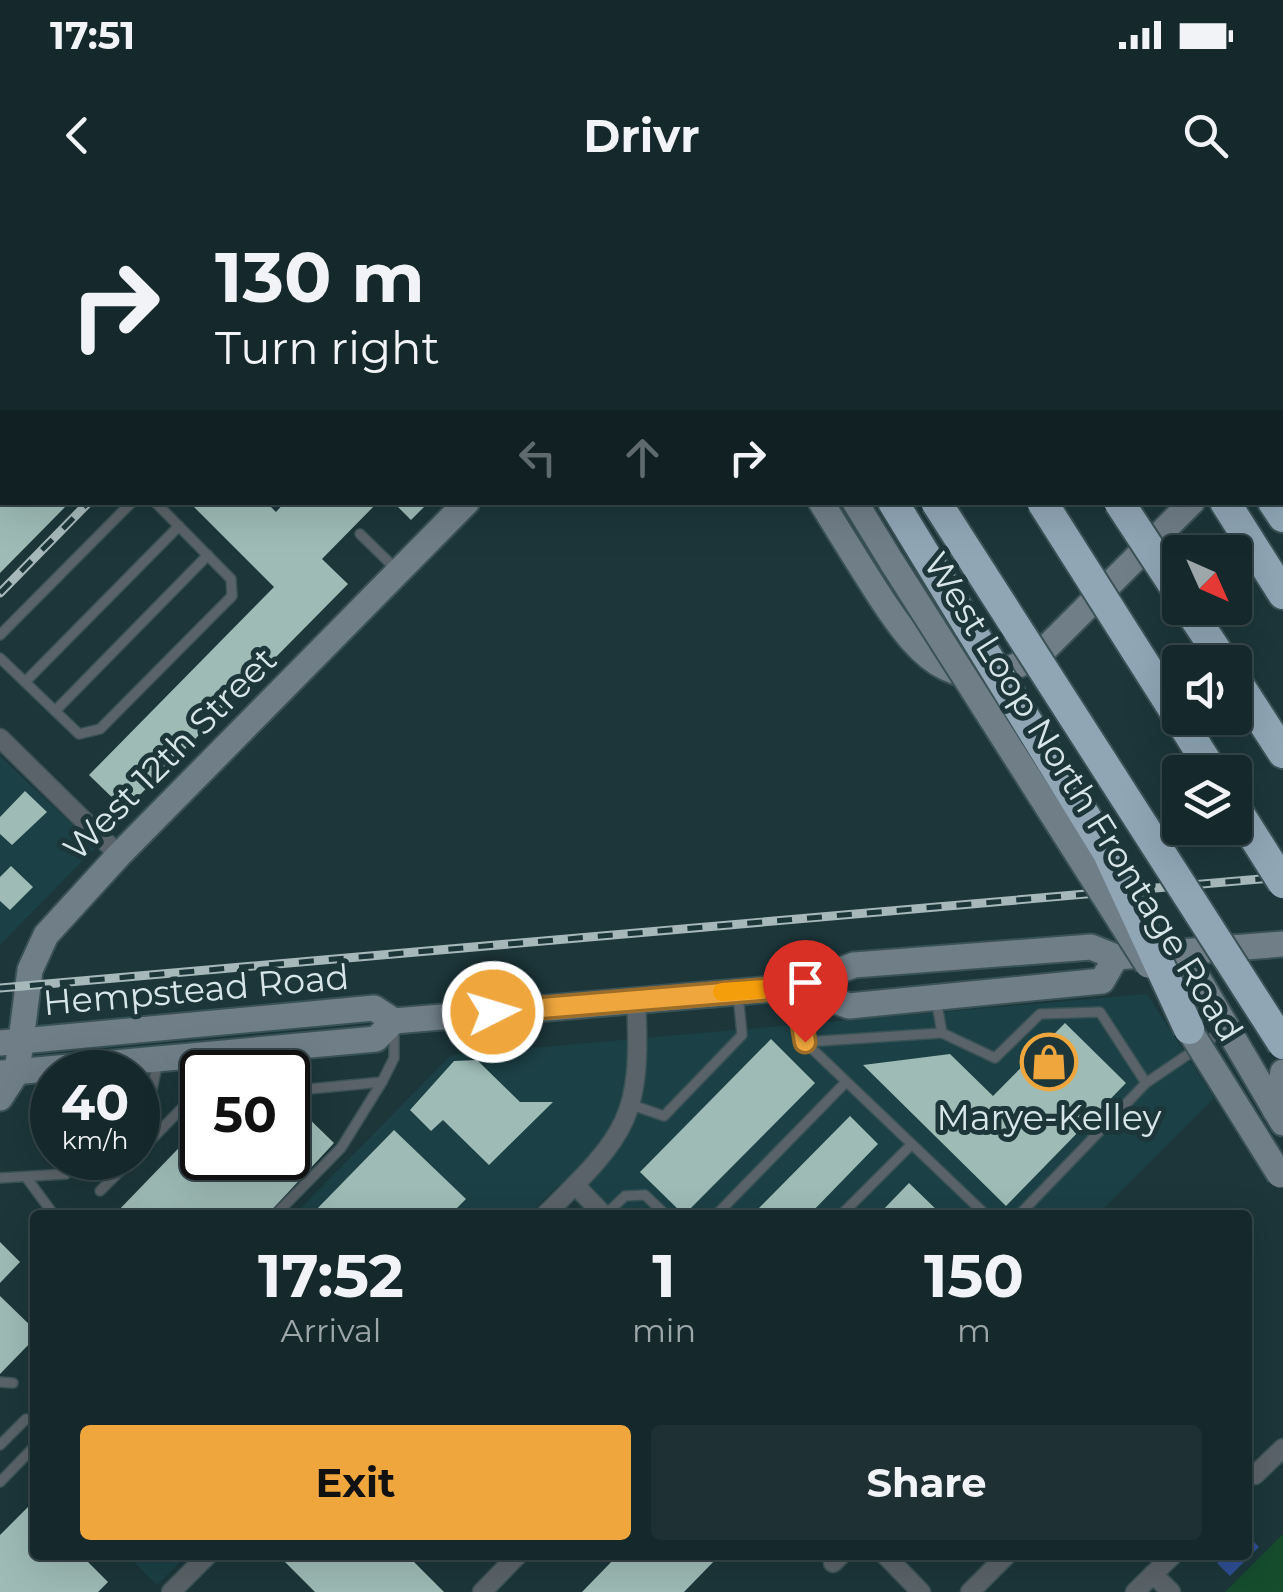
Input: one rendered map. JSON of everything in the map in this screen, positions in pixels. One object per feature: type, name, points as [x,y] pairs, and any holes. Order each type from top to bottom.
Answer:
[{"type":"highway","points":[[895,505],[1108,853],[1189,1028]]},
{"type":"highway","points":[[938,505],[1283,1044]]},
{"type":"highway","points":[[1044,505],[1202,755]]},
{"type":"highway","points":[[1122,505],[1162,567]]},
{"type":"highway","points":[[1227,505],[1283,594]]},
{"type":"highway","points":[[1252,706],[1283,753]]},
{"type":"highway","points":[[1252,834],[1283,882]]},
{"type":"main road","name":"West 12th Street","points":[[0,1098],[30,970],[37,951],[66,910],[464,505]]},
{"type":"main road","points":[[823,505],[912,643],[940,666],[979,677],[1012,671],[1041,653],[1189,505]]},
{"type":"main road","name":"West Loop North Frontage Road","points":[[858,505],[1283,1180]]},
{"type":"main road","name":"Hempstead Road","points":[[11,1042],[374,1008],[394,1021],[796,987],[854,966],[1091,947],[1116,958],[1283,944]]},
{"type":"main road","points":[[1182,951],[1279,1116]]},
{"type":"main road","name":"Hempstead Road","points":[[796,987],[849,1006],[1102,980],[1116,958]]},
{"type":"main road","name":"Hempstead Road","points":[[264,1050],[376,1040],[394,1021]]},
{"type":"main road","points":[[1279,1116],[1283,1072]]},
{"type":"street","points":[[0,738],[118,855]]},
{"type":"street","points":[[550,1210],[608,1149],[632,1105],[640,1069],[636,1000]]},
{"type":"street","points":[[575,1185],[599,1210]]},
{"type":"street","points":[[1252,1473],[1283,1448]]},
{"type":"street","points":[[171,1592],[203,1560]]},
{"type":"street","points":[[482,1592],[513,1560]]},
{"type":"street","points":[[890,1560],[921,1592]]},
{"type":"street","points":[[970,1592],[1002,1560]]},
{"type":"street","points":[[1137,1591],[1167,1560]]},
{"type":"street","points":[[1153,1574],[1171,1592]]},
{"type":"lane","points":[[0,635],[129,505]]},
{"type":"lane","points":[[0,658],[78,734],[100,729],[232,596],[231,579],[158,505]]},
{"type":"lane","points":[[25,682],[179,526]]},
{"type":"lane","points":[[360,534],[400,572]]},
{"type":"lane","points":[[54,711],[208,556]]},
{"type":"lane","points":[[1039,986],[1040,1014]]},
{"type":"lane","points":[[796,987],[805,1042],[981,1210]]},
{"type":"lane","points":[[632,1105],[664,1116],[742,1035],[738,990]]},
{"type":"lane","points":[[936,997],[942,1033]]},
{"type":"lane","points":[[805,1042],[942,1033],[995,1058],[1040,1014],[1100,1012],[1146,1083]]},
{"type":"lane","points":[[280,1210],[341,1148],[382,1082],[394,1058],[394,1021]]},
{"type":"lane","points":[[1024,1210],[1146,1083],[1227,1028]]},
{"type":"lane","points":[[310,1088],[382,1082]]},
{"type":"lane","points":[[721,1210],[846,1082]]},
{"type":"lane","points":[[160,1132],[180,1114]]},
{"type":"lane","points":[[846,1210],[911,1145]]},
{"type":"lane","points":[[26,1177],[50,1210]]},
{"type":"lane","points":[[0,1178],[30,1177]]},
{"type":"lane","points":[[100,1191],[111,1180]]},
{"type":"lane","points":[[610,1210],[626,1196],[646,1194],[661,1210]]},
{"type":"lane","points":[[0,1382],[13,1383]]},
{"type":"lane","points":[[0,1446],[26,1419]]},
{"type":"lane","points":[[0,1482],[30,1451]]},
{"type":"shaded area","points":[[0,756],[96,847],[0,945]]},
{"type":"shaded area","points":[[1147,994],[1214,1098],[1102,1210],[584,1210],[559,1185],[533,1210],[299,1210],[451,1055]]},
{"type":"shaded area","points":[[132,1560],[182,1560],[157,1585]]},
{"type":"green space","points":[[1283,1534],[1283,1592],[1225,1592]]},
{"type":"water","points":[[1222,1560],[1246,1560],[1230,1576],[1217,1563]]},
{"type":"building","points":[[0,505],[67,505],[0,573]]},
{"type":"building","points":[[192,505],[269,505],[276,512],[282,505],[375,505],[322,559],[348,584],[125,810],[89,775],[274,587]]},
{"type":"building","points":[[396,505],[426,505],[411,520]]},
{"type":"building","points":[[25,791],[47,812],[12,845],[0,834],[0,817]]},
{"type":"building","points":[[11,866],[33,887],[10,910],[0,901],[0,877]]},
{"type":"building","points":[[1065,1023],[1126,1083],[1006,1206],[863,1065],[950,1054],[993,1096]]},
{"type":"building","points":[[771,1039],[815,1083],[689,1210],[679,1210],[640,1172]]},
{"type":"building","points":[[477,1060],[520,1102],[553,1102],[489,1165],[443,1120],[431,1131],[410,1110],[454,1061]]},
{"type":"building","points":[[850,1116],[878,1144],[814,1210],[757,1210]]},
{"type":"building","points":[[310,1120],[334,1143],[310,1169]]},
{"type":"building","points":[[394,1130],[466,1199],[455,1210],[316,1210]]},
{"type":"building","points":[[180,1147],[180,1180],[300,1180],[272,1210],[119,1210],[148,1180],[160,1180],[160,1167]]},
{"type":"building","points":[[909,1183],[937,1210],[883,1210]]},
{"type":"building","points":[[0,1242],[20,1262],[0,1283]]},
{"type":"building","points":[[0,1296],[30,1325],[30,1343],[0,1374]]},
{"type":"building","points":[[30,1505],[30,1560],[86,1560],[108,1582],[98,1592],[0,1592],[0,1535]]},
{"type":"building","points":[[283,1560],[412,1560],[444,1592],[315,1592]]},
{"type":"building","points":[[613,1560],[715,1560],[684,1592],[582,1592]]},
{"type":"railway","points":[[0,593],[86,505]]},
{"type":"railway","points":[[0,988],[1283,877]]},
{"type":"slow traffic","points":[[722,992],[794,987]]},
{"type":"place","name":"Marye-Kelley","points":[[1049,1062]]},
{"type":"route","points":[[493,1012],[796,987],[805,1042]]}]
